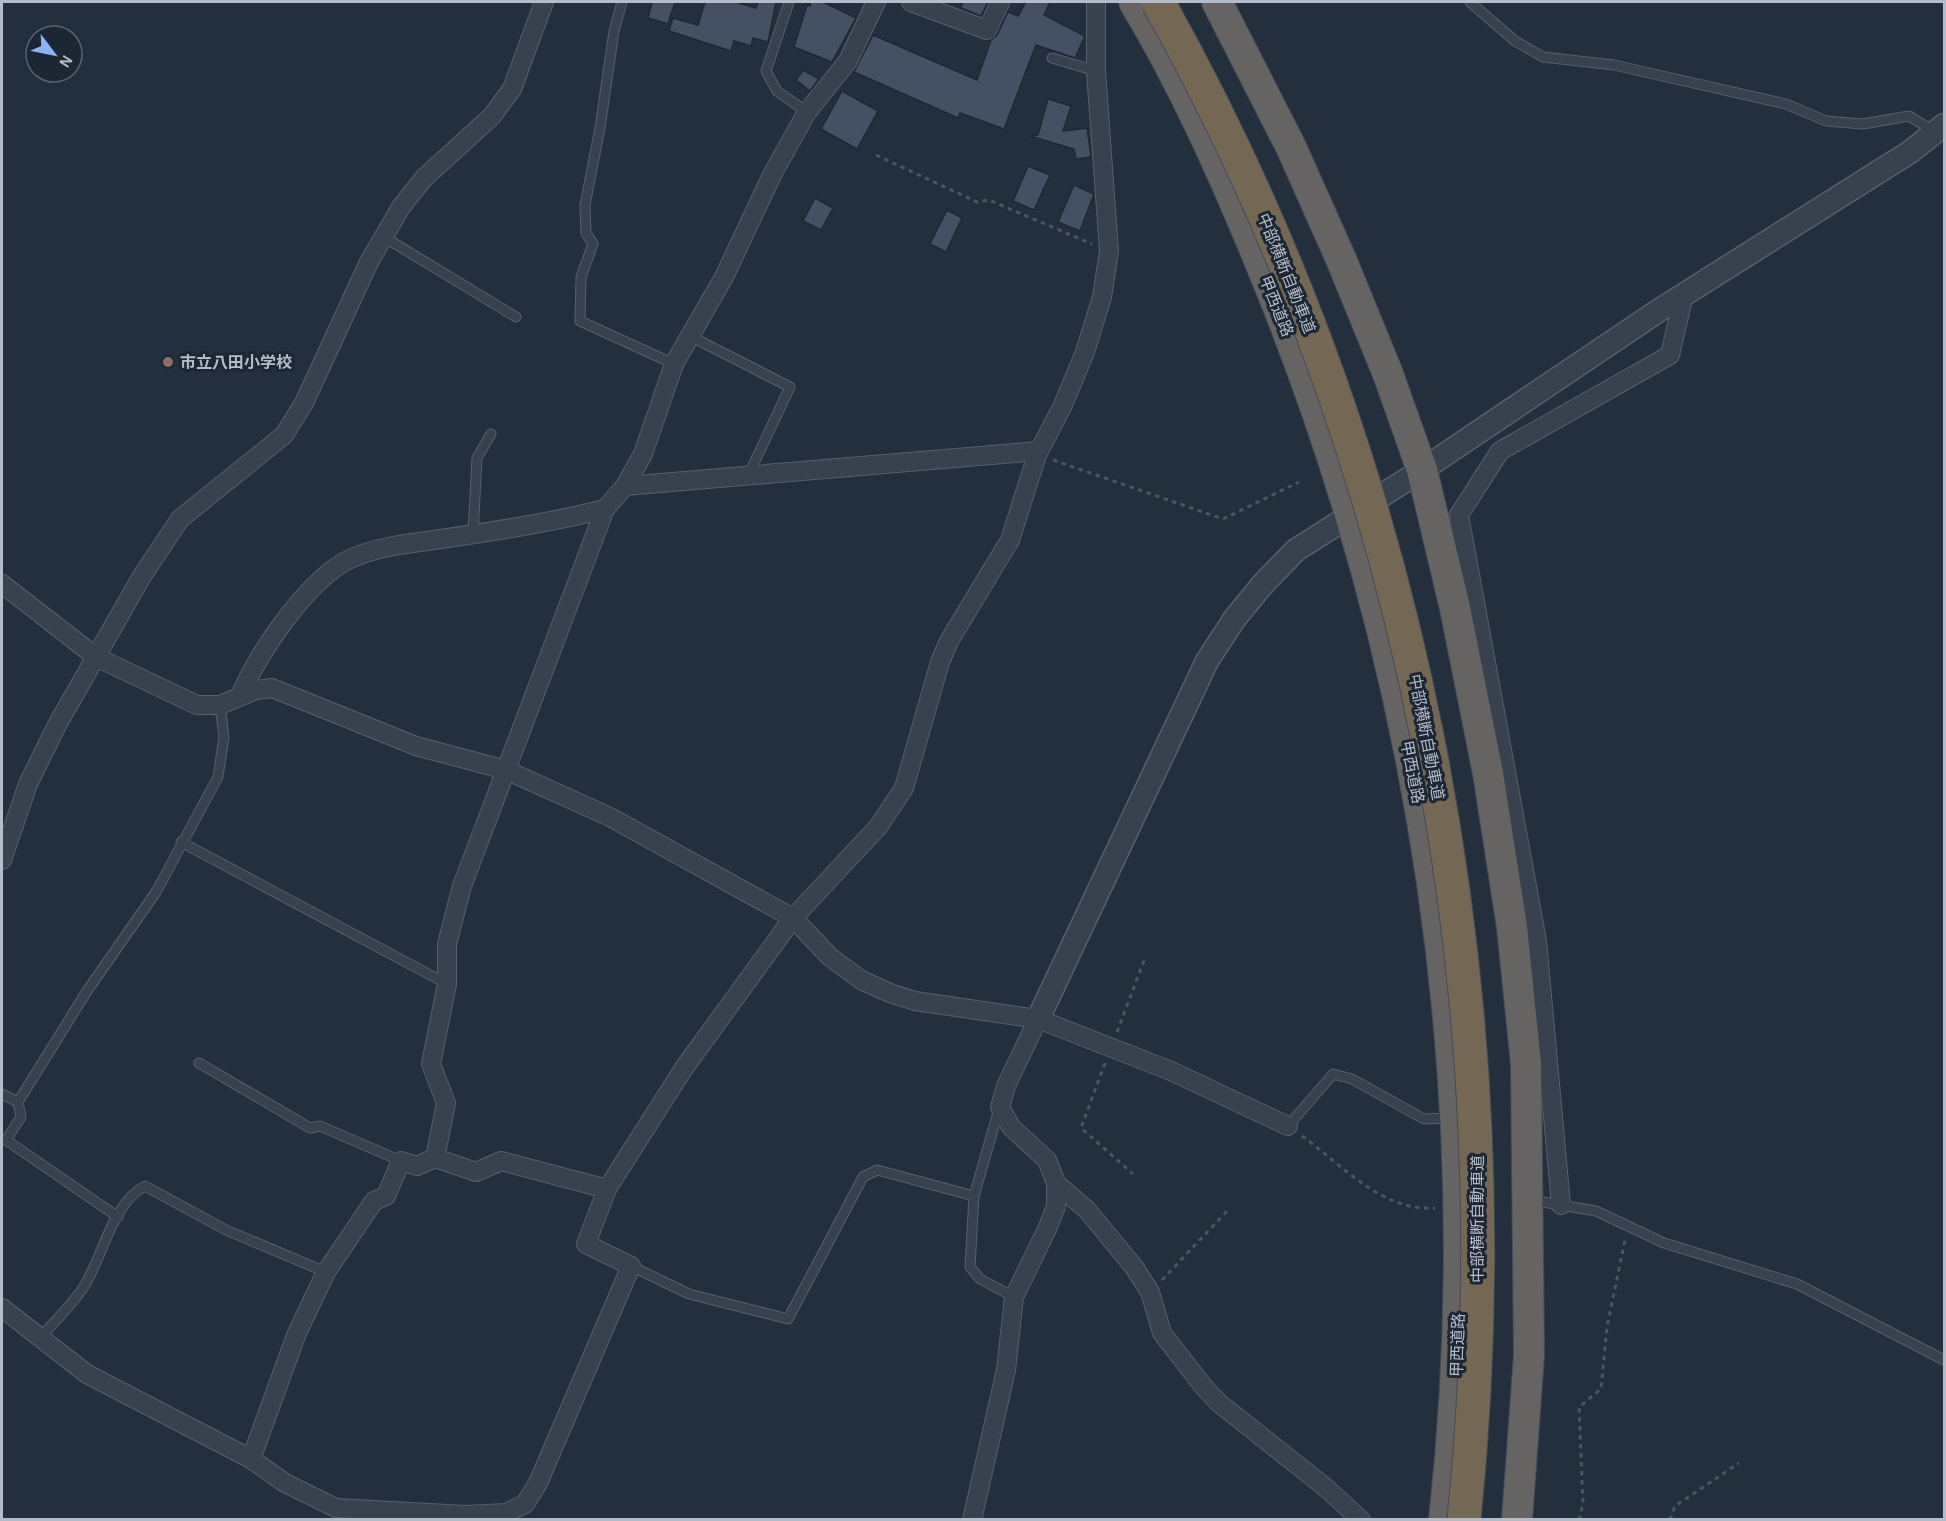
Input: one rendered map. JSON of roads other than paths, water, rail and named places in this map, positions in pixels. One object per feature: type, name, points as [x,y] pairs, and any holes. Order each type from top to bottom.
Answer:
[{"type":"highway","name":"甲西道路","points":[[1134,2],[1156,38],[1225,178],[1283,318],[1351,515],[1388,648],[1417,783],[1452,1040],[1456,1118],[1458,1329],[1452,1447],[1444,1520]]},
{"type":"highway","name":"中部横断自動車道","points":[[1158,2],[1226,131],[1272,232],[1314,336],[1385,556],[1436,774],[1468,1002],[1476,1118],[1476,1352],[1464,1520]]},
{"type":"highway","points":[[1217,2],[1292,147],[1388,374],[1422,470],[1455,608],[1488,772],[1512,927],[1526,1064],[1529,1355],[1517,1520]]},
{"type":"street","points":[[2,860],[28,784],[57,725],[142,576],[180,519],[284,435],[303,403],[369,262],[401,207],[424,178],[492,116],[512,89],[544,2]]},
{"type":"street","points":[[435,1158],[446,1104],[431,1064],[447,984],[447,944],[462,886],[605,509],[625,486],[644,454],[674,364],[724,277],[773,173],[807,112],[848,61],[876,2]]},
{"type":"street","points":[[911,2],[987,30],[1000,3]]},
{"type":"street","points":[[4,1315],[40,1338],[87,1374],[251,1459],[285,1483],[336,1509],[466,1517],[506,1514],[525,1504],[538,1484],[631,1266],[586,1244],[607,1189],[684,1068],[793,918],[878,827],[904,788],[940,662],[949,641],[1010,540],[1038,453],[1063,405],[1085,352],[1102,297],[1109,251],[1096,71],[1096,2]]},
{"type":"street","points":[[972,1520],[1006,1370],[1014,1297],[1056,1206],[1056,1183],[1047,1160],[1011,1127],[1000,1107],[1006,1086],[1207,662],[1235,618],[1271,575],[1296,550],[1422,470],[1684,294],[1941,129]]},
{"type":"street","points":[[1561,1205],[1537,941],[1459,515],[1500,451],[1670,355],[1684,294]]},
{"type":"street","points":[[625,486],[1038,453]]},
{"type":"street","points":[[240,696],[248,677],[281,627],[329,573],[350,559],[384,548],[531,526],[605,509]]},
{"type":"street","points":[[2,584],[96,657],[197,705],[220,705],[240,696],[272,688],[416,746],[506,771],[610,817],[793,918],[830,957],[861,980],[915,1001],[1038,1019],[1171,1071],[1288,1126]]},
{"type":"street","points":[[251,1459],[297,1333],[326,1272],[374,1201],[386,1196],[400,1161],[417,1166],[435,1158],[476,1172],[501,1161],[607,1189]]},
{"type":"street","points":[[1056,1183],[1087,1210],[1134,1267],[1150,1292],[1162,1333],[1219,1403],[1325,1487],[1361,1520]]},
{"type":"lane","points":[[622,2],[614,31],[600,128],[585,204],[586,233],[593,244],[581,277],[580,321],[674,364]]},
{"type":"lane","points":[[789,2],[766,71],[777,91],[807,112]]},
{"type":"lane","points":[[1470,2],[1515,41],[1543,57],[1614,65],[1786,104],[1826,121],[1863,124],[1909,116],[1941,129]]},
{"type":"lane","points":[[1052,58],[1096,71]]},
{"type":"lane","points":[[384,237],[516,317]]},
{"type":"lane","points":[[690,336],[790,387],[748,476]]},
{"type":"lane","points":[[473,534],[477,458],[491,434]]},
{"type":"lane","points":[[118,1217],[6,1140],[21,1117],[18,1102],[87,991],[156,892],[218,777],[224,737],[220,705]]},
{"type":"lane","points":[[181,842],[447,984]]},
{"type":"lane","points":[[199,1063],[310,1128],[320,1126],[400,1161]]},
{"type":"lane","points":[[1288,1126],[1334,1074],[1352,1079],[1424,1119],[1456,1118]]},
{"type":"lane","points":[[2,1094],[18,1102]]},
{"type":"lane","points":[[1000,1107],[974,1196],[970,1267],[980,1279],[1014,1297]]},
{"type":"lane","points":[[631,1266],[689,1294],[788,1319],[863,1177],[877,1170],[974,1196]]},
{"type":"lane","points":[[40,1338],[82,1289],[92,1271],[106,1235],[136,1191],[145,1186],[226,1230],[326,1272]]},
{"type":"lane","points":[[1528,1200],[1596,1211],[1664,1243],[1797,1284],[1944,1360]]},
{"type":"place","name":"市立八田小学校","points":[[168,362]]}]
